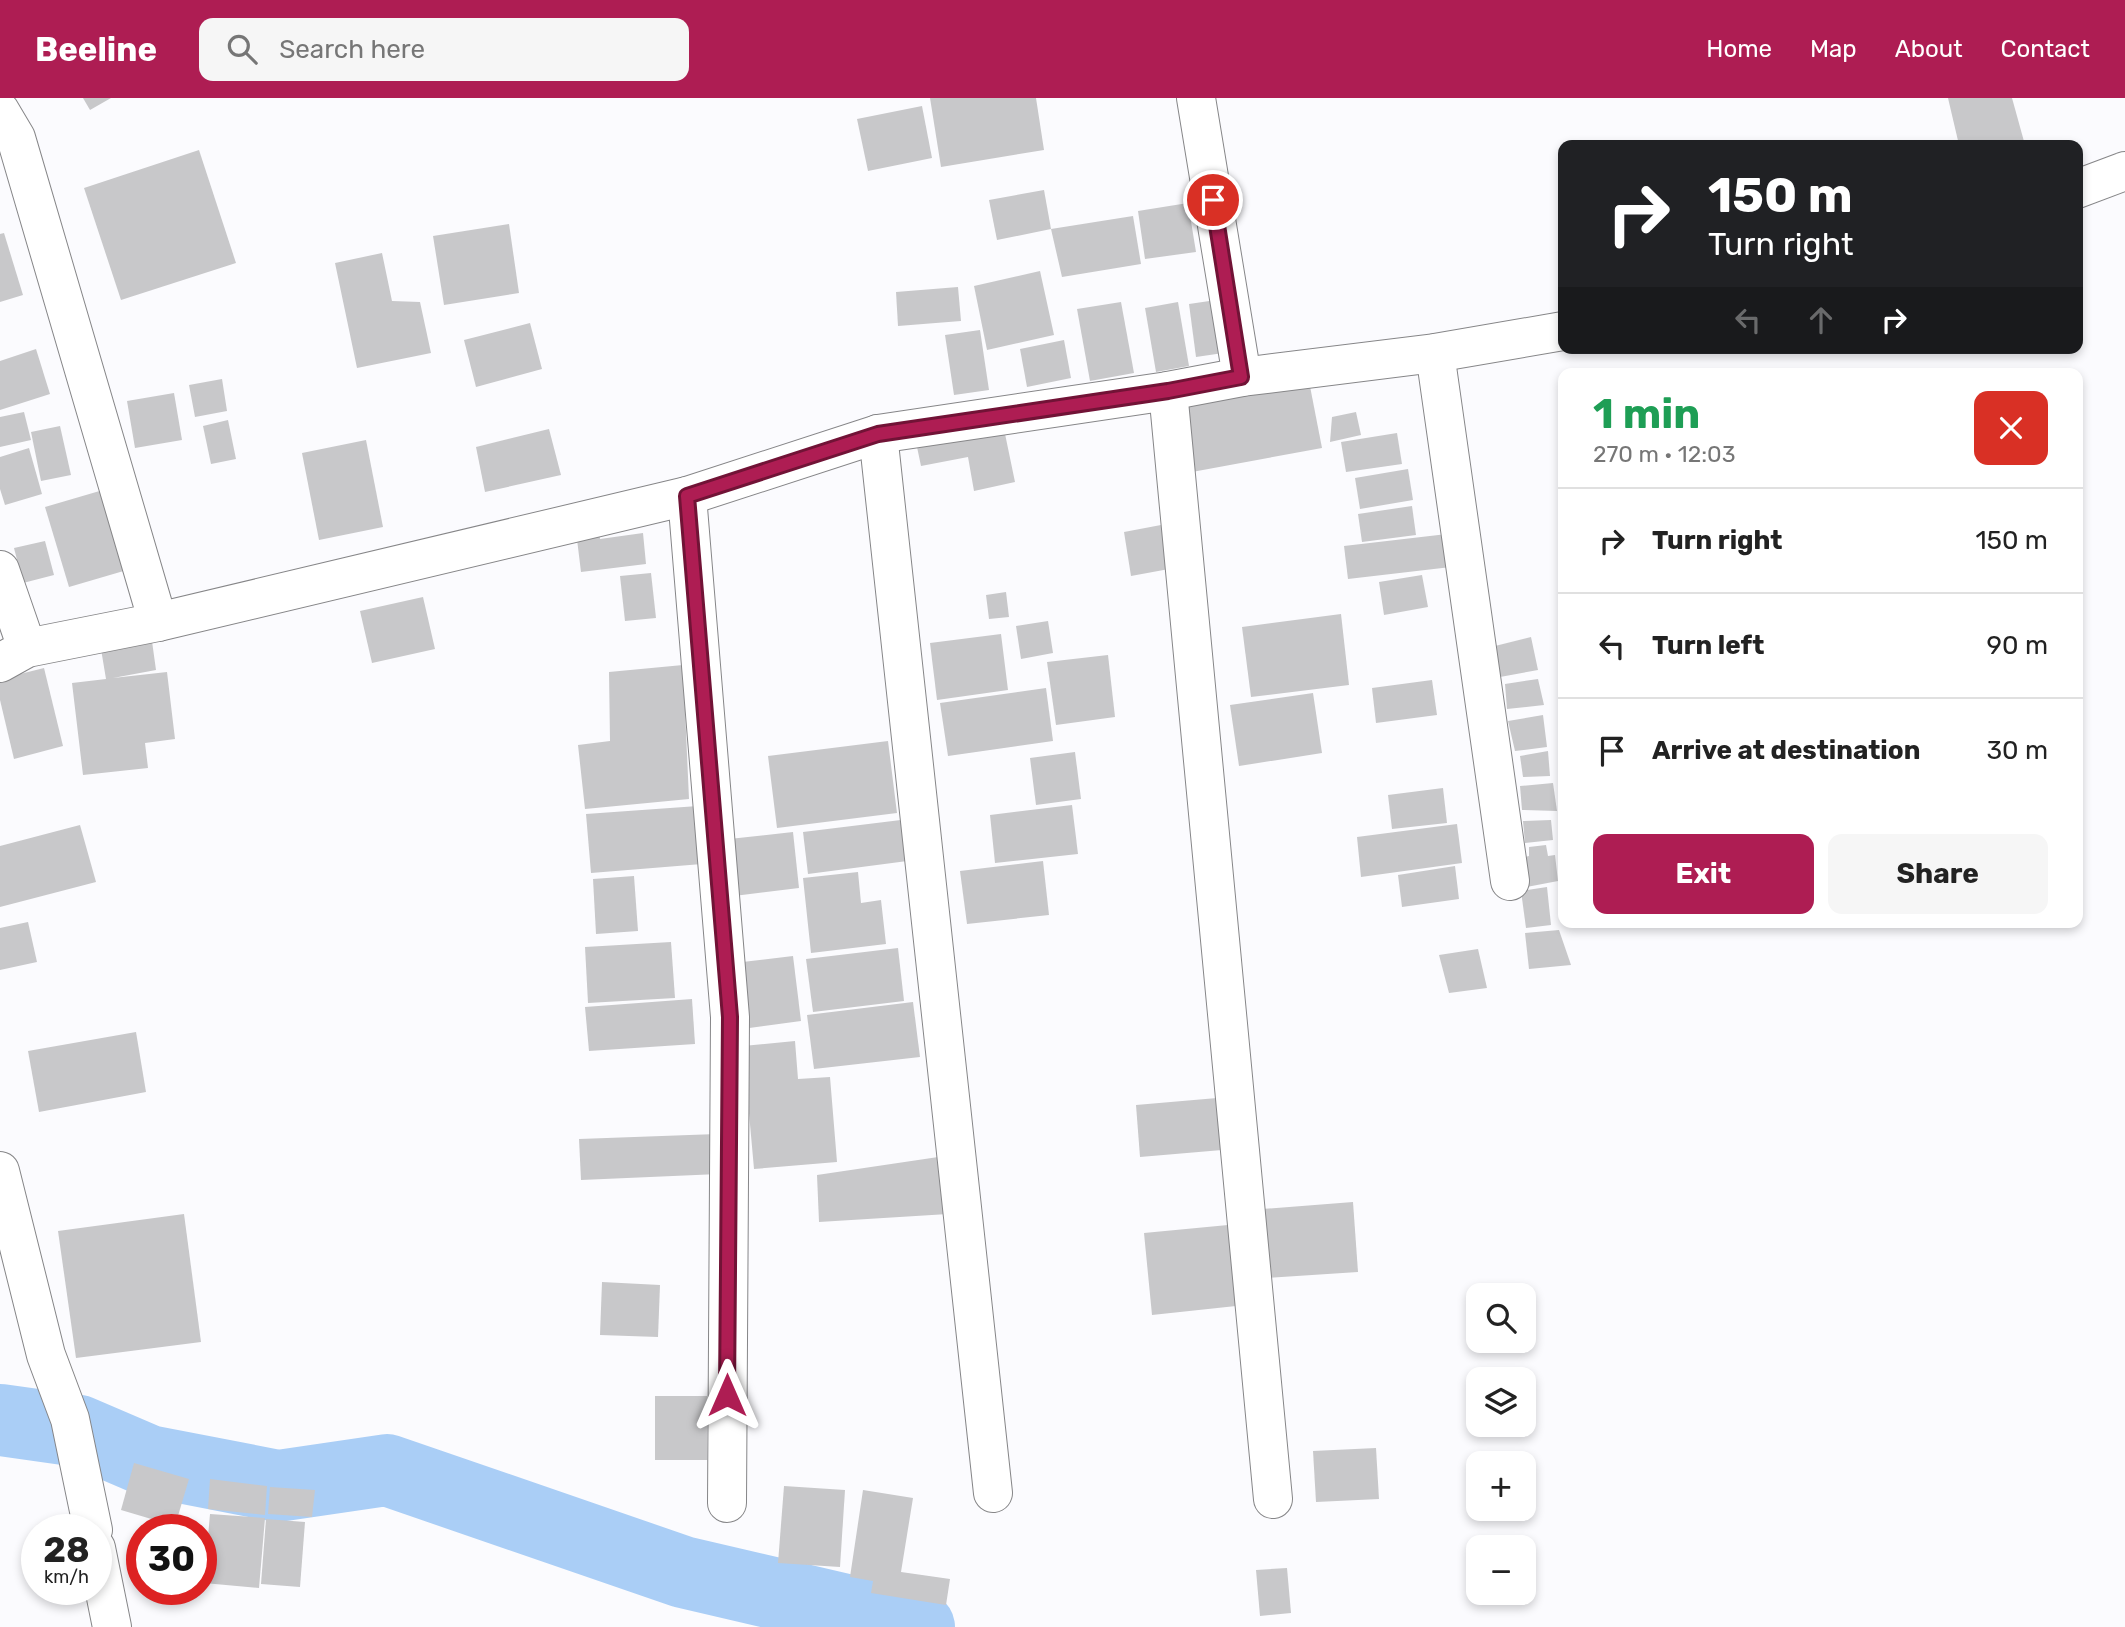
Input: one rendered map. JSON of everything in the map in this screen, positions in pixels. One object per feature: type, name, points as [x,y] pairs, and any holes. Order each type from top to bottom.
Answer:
[{"type":"street","points":[[1196,98],[1241,377]]},
{"type":"street","points":[[0,111],[16,138],[158,622]]},
{"type":"street","points":[[2083,187],[2125,171]]},
{"type":"street","points":[[0,570],[14,656],[687,496],[878,434],[1168,391],[1241,377],[1435,354],[1558,332]]},
{"type":"street","points":[[1435,354],[1510,881]]},
{"type":"street","points":[[1168,391],[1273,1499]]},
{"type":"street","points":[[878,434],[993,1493]]},
{"type":"street","points":[[687,496],[730,1017],[727,1503]]},
{"type":"street","points":[[0,1171],[46,1355],[73,1433],[90,1514]]},
{"type":"street","points":[[108,1605],[112,1627]]},
{"type":"building","points":[[83,98],[111,98],[90,110]]},
{"type":"building","points":[[930,98],[1036,98],[1044,150],[941,167]]},
{"type":"building","points":[[1948,98],[2012,98],[2024,140],[1958,140]]},
{"type":"building","points":[[922,106],[932,158],[868,171],[857,119]]},
{"type":"building","points":[[199,150],[236,263],[121,300],[84,188]]},
{"type":"building","points":[[1044,190],[1051,229],[997,240],[989,200]]},
{"type":"building","points":[[1188,203],[1196,252],[1145,259],[1138,211]]},
{"type":"building","points":[[1133,216],[1141,264],[1062,277],[1051,229]]},
{"type":"building","points":[[509,224],[519,293],[444,305],[433,236]]},
{"type":"building","points":[[4,233],[23,295],[0,302],[0,234]]},
{"type":"building","points":[[382,253],[392,301],[420,302],[431,353],[357,368],[335,263]]},
{"type":"building","points":[[1040,271],[1054,335],[987,350],[974,286]]},
{"type":"building","points":[[958,287],[961,321],[898,326],[896,292]]},
{"type":"building","points":[[1223,299],[1230,352],[1196,357],[1189,304]]},
{"type":"building","points":[[1121,302],[1134,373],[1090,381],[1077,309]]},
{"type":"building","points":[[1178,302],[1189,366],[1156,372],[1145,308]]},
{"type":"building","points":[[530,323],[542,369],[476,387],[464,340]]},
{"type":"building","points":[[980,330],[989,390],[954,395],[945,335]]},
{"type":"building","points":[[1064,340],[1071,378],[1027,387],[1020,349]]},
{"type":"building","points":[[36,349],[50,394],[0,410],[0,361]]},
{"type":"building","points":[[1308,376],[1322,448],[1192,472],[1179,399]]},
{"type":"building","points":[[222,379],[227,411],[195,417],[189,385]]},
{"type":"building","points":[[174,393],[182,440],[135,448],[127,401]]},
{"type":"building","points":[[24,412],[31,440],[0,447],[0,417]]},
{"type":"building","points":[[1356,412],[1361,435],[1330,442],[1332,417]]},
{"type":"building","points":[[228,420],[236,459],[211,464],[203,426]]},
{"type":"building","points":[[60,426],[71,475],[41,481],[31,432]]},
{"type":"building","points":[[549,429],[561,475],[485,492],[476,447]]},
{"type":"building","points":[[1004,429],[1015,482],[974,491],[968,457],[921,466],[917,447]]},
{"type":"building","points":[[1397,433],[1402,464],[1346,472],[1341,442]]},
{"type":"building","points":[[366,440],[383,527],[319,540],[302,453]]},
{"type":"building","points":[[29,448],[42,494],[5,505],[0,489],[0,457]]},
{"type":"building","points":[[1408,469],[1413,500],[1360,509],[1355,478]]},
{"type":"building","points":[[103,490],[127,570],[69,587],[45,507]]},
{"type":"building","points":[[1412,506],[1416,535],[1362,542],[1358,514]]},
{"type":"building","points":[[598,520],[600,539],[643,533],[646,564],[581,572],[575,523]]},
{"type":"building","points":[[1161,525],[1169,569],[1131,576],[1124,532]]},
{"type":"building","points":[[1447,534],[1451,567],[1348,579],[1344,546]]},
{"type":"building","points":[[45,541],[54,575],[23,583],[14,548]]},
{"type":"building","points":[[651,573],[656,618],[625,621],[620,576]]},
{"type":"building","points":[[1422,575],[1428,607],[1384,615],[1379,582]]},
{"type":"building","points":[[1006,592],[1009,617],[989,619],[986,595]]},
{"type":"building","points":[[423,597],[435,649],[372,663],[360,611]]},
{"type":"building","points":[[1341,614],[1349,685],[1251,697],[1242,627]]},
{"type":"building","points":[[1048,621],[1053,653],[1021,659],[1016,626]]},
{"type":"building","points":[[151,634],[156,670],[113,678],[167,672],[175,739],[145,743],[148,768],[83,775],[72,683],[106,679],[100,643]]},
{"type":"building","points":[[1001,634],[1008,690],[937,700],[930,643]]},
{"type":"building","points":[[1531,637],[1538,670],[1500,677],[1495,646]]},
{"type":"building","points":[[1108,655],[1115,717],[1056,725],[1047,662]]},
{"type":"building","points":[[683,665],[689,799],[585,809],[578,745],[610,741],[609,672]]},
{"type":"building","points":[[44,668],[63,746],[14,759],[0,700],[0,679]]},
{"type":"building","points":[[1538,679],[1544,705],[1507,709],[1505,684]]},
{"type":"building","points":[[1432,680],[1437,715],[1376,723],[1372,688]]},
{"type":"building","points":[[1046,688],[1053,741],[948,756],[940,703]]},
{"type":"building","points":[[1313,693],[1322,753],[1239,766],[1230,705]]},
{"type":"building","points":[[1543,715],[1547,747],[1515,751],[1508,721]]},
{"type":"building","points":[[888,741],[897,813],[777,828],[768,756]]},
{"type":"building","points":[[1548,751],[1550,776],[1523,777],[1520,756]]},
{"type":"building","points":[[1075,752],[1081,799],[1036,805],[1030,758]]},
{"type":"building","points":[[1553,783],[1557,811],[1522,810],[1520,786]]},
{"type":"building","points":[[1443,788],[1447,823],[1392,829],[1388,795]]},
{"type":"building","points":[[1072,805],[1078,854],[995,863],[990,815]]},
{"type":"building","points":[[698,806],[702,864],[591,873],[586,814]]},
{"type":"building","points":[[909,819],[915,860],[808,874],[803,832]]},
{"type":"building","points":[[1551,820],[1553,840],[1525,843],[1523,821]]},
{"type":"building","points":[[1457,824],[1462,863],[1361,877],[1357,837]]},
{"type":"building","points":[[80,825],[96,882],[0,907],[0,846]]},
{"type":"building","points":[[793,832],[799,888],[726,897],[720,840]]},
{"type":"building","points":[[1546,845],[1548,856],[1555,855],[1558,881],[1521,888],[1518,859],[1529,856],[1529,847]]},
{"type":"building","points":[[1043,861],[1049,915],[967,924],[960,871]]},
{"type":"building","points":[[1455,866],[1459,899],[1402,907],[1398,875]]},
{"type":"building","points":[[858,872],[861,903],[881,900],[886,944],[811,953],[803,878]]},
{"type":"building","points":[[634,876],[638,931],[596,934],[593,879]]},
{"type":"building","points":[[1547,887],[1551,925],[1526,928],[1521,891]]},
{"type":"building","points":[[28,922],[37,962],[0,970],[0,928]]},
{"type":"building","points":[[1559,930],[1571,965],[1529,969],[1525,933]]},
{"type":"building","points":[[671,942],[675,998],[588,1003],[585,947]]},
{"type":"building","points":[[898,948],[904,1001],[813,1012],[806,959]]},
{"type":"building","points":[[1478,949],[1487,988],[1449,993],[1439,955]]},
{"type":"building","points":[[793,956],[801,1021],[742,1029],[734,963]]},
{"type":"building","points":[[692,999],[695,1044],[589,1051],[585,1007]]},
{"type":"building","points":[[913,1002],[920,1057],[814,1069],[807,1015]]},
{"type":"building","points":[[136,1032],[146,1092],[39,1112],[28,1051]]},
{"type":"building","points":[[795,1041],[798,1079],[830,1077],[837,1162],[754,1169],[743,1046]]},
{"type":"building","points":[[1217,1098],[1222,1150],[1140,1157],[1136,1105]]},
{"type":"building","points":[[717,1134],[719,1174],[581,1180],[579,1139]]},
{"type":"building","points":[[945,1156],[948,1214],[819,1222],[817,1175]]},
{"type":"building","points":[[1353,1202],[1358,1272],[1267,1278],[1262,1209]]},
{"type":"building","points":[[184,1214],[201,1342],[76,1358],[58,1231]]},
{"type":"building","points":[[1228,1225],[1236,1306],[1152,1315],[1144,1233]]},
{"type":"building","points":[[602,1282],[660,1285],[658,1337],[600,1335]]},
{"type":"building","points":[[655,1396],[707,1396],[707,1460],[655,1460]]},
{"type":"building","points":[[1376,1448],[1379,1499],[1316,1502],[1313,1451]]},
{"type":"building","points":[[134,1463],[189,1479],[179,1514],[134,1514],[121,1510]]},
{"type":"building","points":[[210,1479],[267,1486],[265,1515],[208,1509]]},
{"type":"building","points":[[784,1486],[845,1490],[840,1567],[778,1563]]},
{"type":"building","points":[[270,1487],[315,1490],[312,1517],[268,1514]]},
{"type":"building","points":[[863,1490],[913,1498],[901,1572],[950,1579],[946,1605],[871,1593],[873,1581],[850,1577]]},
{"type":"building","points":[[217,1515],[265,1518],[259,1588],[217,1584]]},
{"type":"building","points":[[266,1519],[305,1522],[300,1587],[261,1584]]},
{"type":"building","points":[[1287,1568],[1291,1613],[1260,1616],[1256,1570]]},
{"type":"waterway","points":[[0,1420],[79,1431],[149,1461],[278,1486],[387,1470],[683,1572],[919,1627]]},
{"type":"route","points":[[727,1395],[730,1017],[687,496],[878,434],[1168,391],[1241,377],[1213,200]]}]
